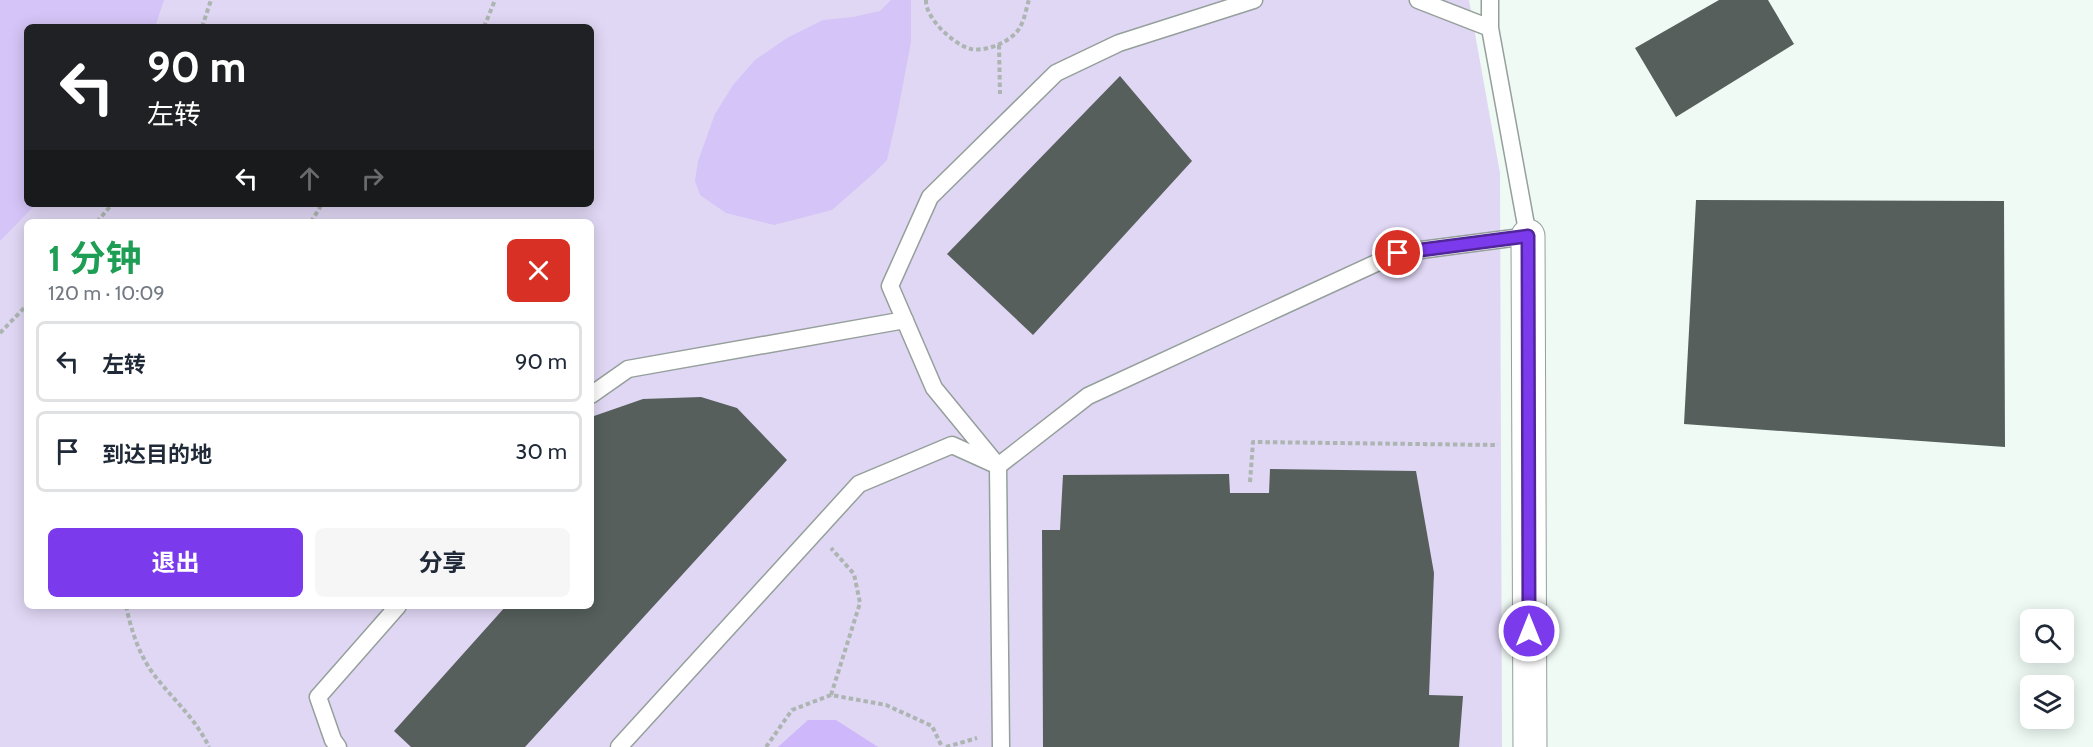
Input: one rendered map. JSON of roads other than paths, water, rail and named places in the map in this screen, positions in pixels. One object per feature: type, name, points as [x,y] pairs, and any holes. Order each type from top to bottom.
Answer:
[{"type":"street","points":[[1528,236],[1530,747]]},
{"type":"lane","points":[[1000,739],[998,466],[934,388],[890,286],[930,197],[1056,74],[1119,43],[1254,0]]},
{"type":"lane","points":[[1418,0],[1490,28]]},
{"type":"lane","points":[[998,466],[1088,396],[1398,253],[1528,236],[1490,28],[1490,0]]},
{"type":"lane","points":[[594,393],[628,369],[905,320]]},
{"type":"lane","points":[[619,747],[859,484],[952,445],[998,466]]},
{"type":"lane","points":[[339,747],[333,740],[318,697],[395,609]]}]
